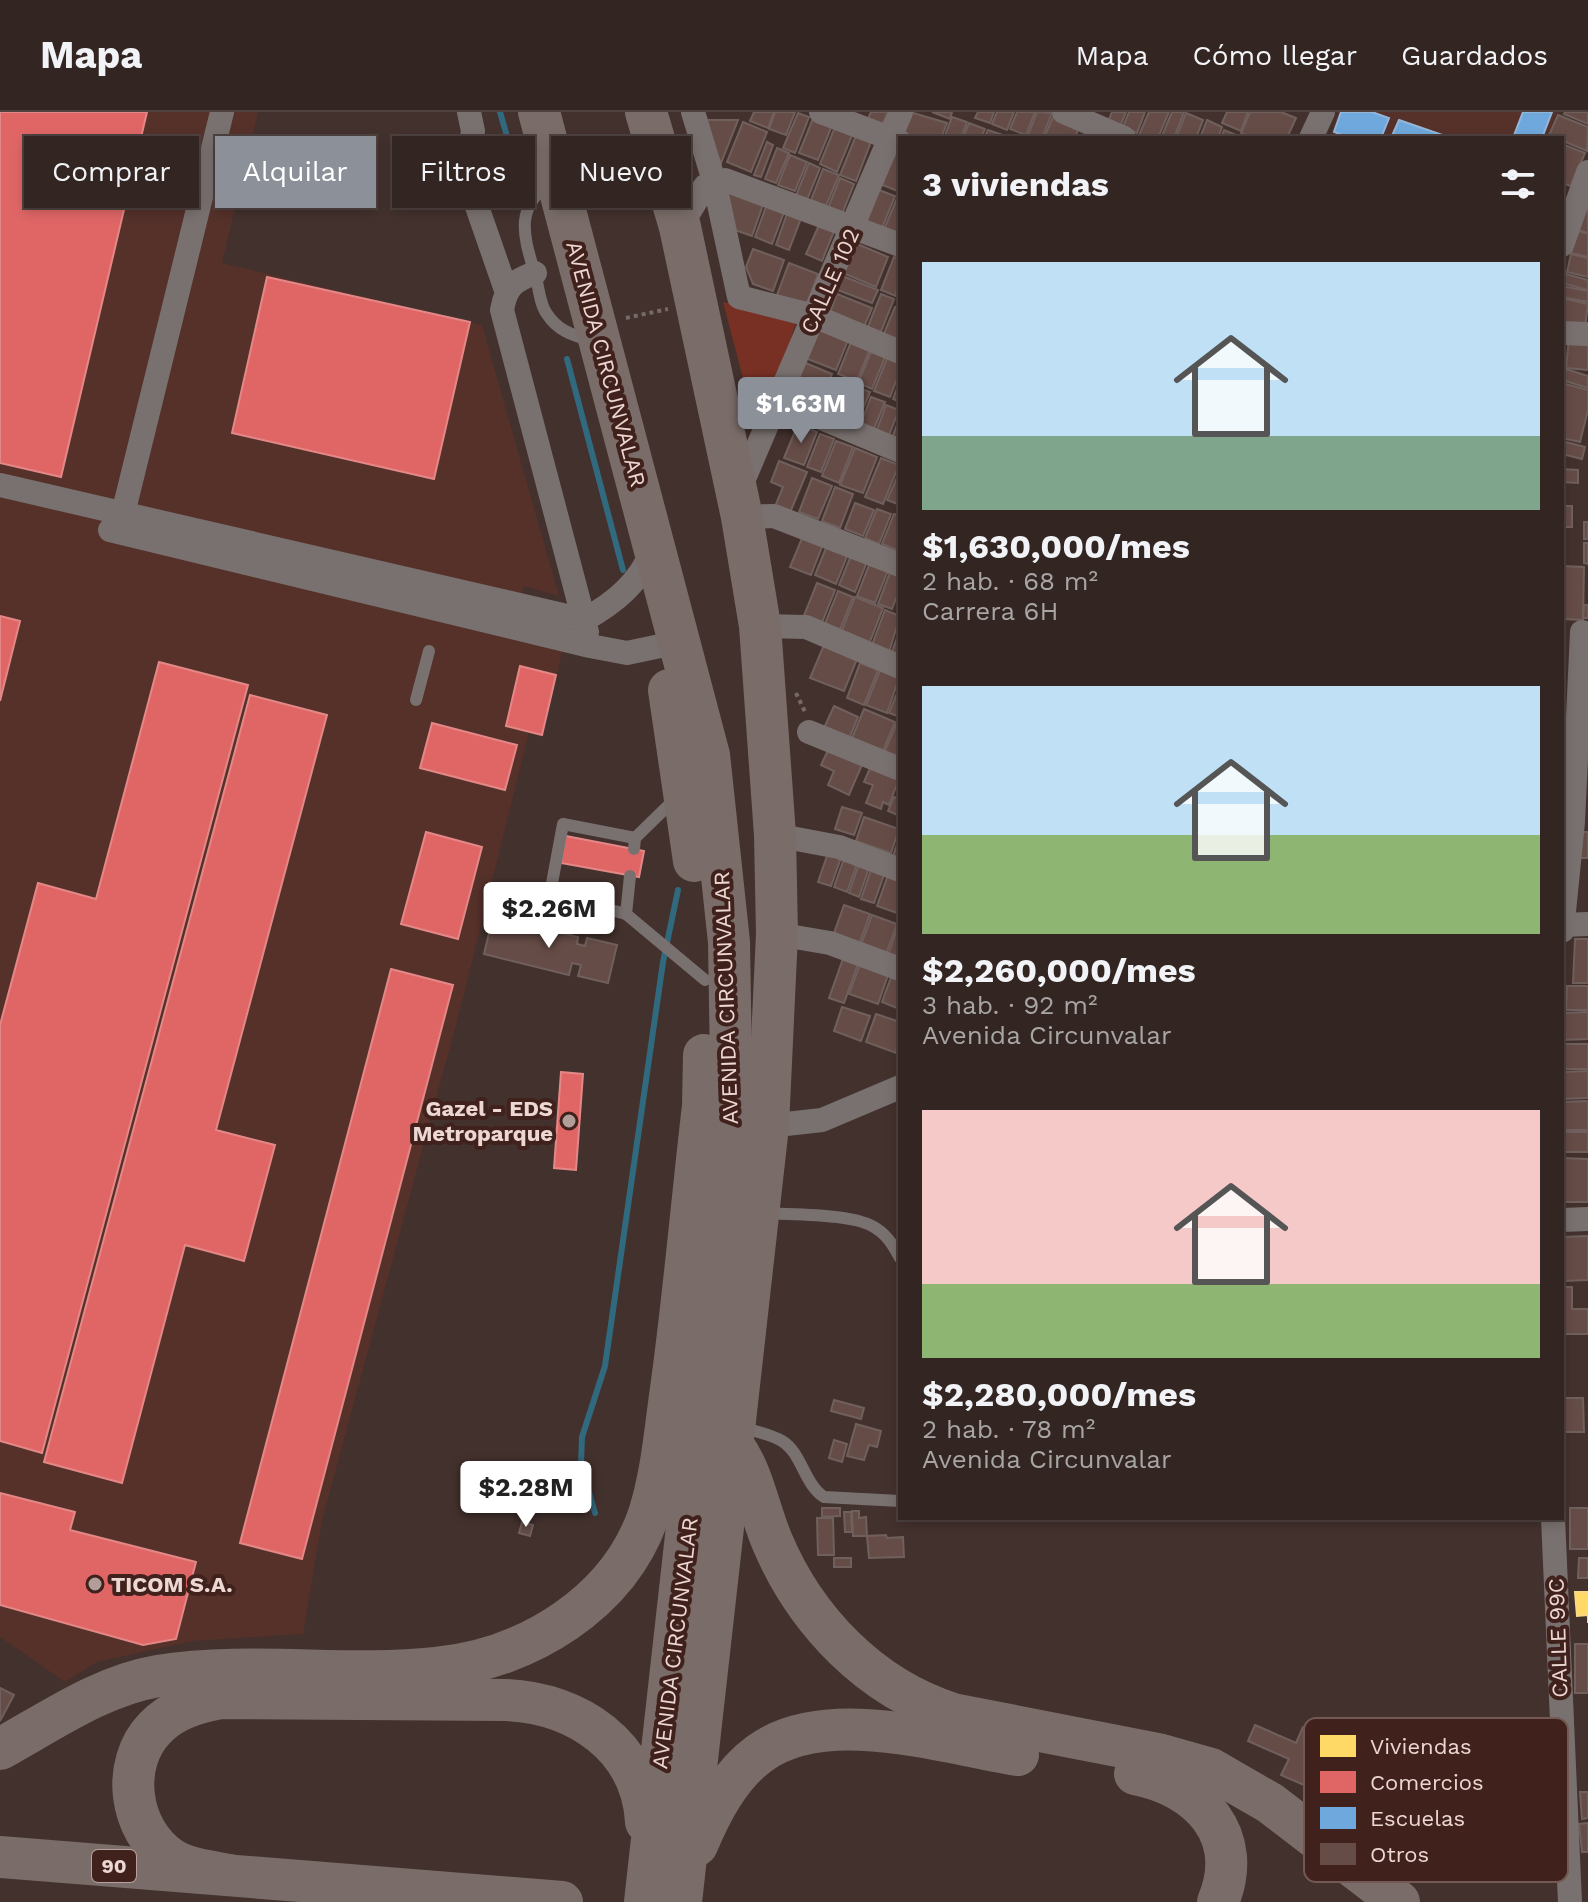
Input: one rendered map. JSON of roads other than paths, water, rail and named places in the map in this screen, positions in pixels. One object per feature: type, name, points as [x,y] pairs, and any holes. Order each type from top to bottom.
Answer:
[{"type":"highway","name":"AVENIDA CIRCUNVALAR","points":[[539,112],[551,155]]},
{"type":"highway","name":"AVENIDA CIRCUNVALAR","points":[[646,112],[680,227],[698,302],[740,505],[760,626],[775,835],[777,934],[768,1126],[734,1435],[665,1887]]},
{"type":"highway","name":"AVENIDA CIRCUNVALAR","points":[[565,208],[709,755],[729,942],[732,1125],[695,1469],[665,1887]]},
{"type":"highway","points":[[0,1749],[105,1691],[136,1681],[195,1672],[438,1668],[488,1657],[546,1633],[574,1615],[609,1585],[636,1545],[659,1470],[675,1358],[703,1106],[703,916],[668,694],[680,644]]},
{"type":"highway","points":[[695,1469],[675,1358],[719,1264]]},
{"type":"highway","points":[[734,1435],[754,1482],[777,1554],[803,1600],[842,1646],[886,1681],[924,1703],[953,1714],[1158,1754],[1211,1769],[1270,1803],[1304,1829]]},
{"type":"highway","points":[[229,1886],[168,1857],[143,1827],[134,1787],[140,1749],[154,1729],[178,1711],[221,1698],[521,1700],[568,1713],[608,1737],[628,1762],[665,1887]]},
{"type":"highway","points":[[665,1887],[720,1800],[759,1753],[803,1734],[866,1730],[1151,1777],[1180,1787],[1202,1804],[1220,1838],[1224,1877],[1218,1902]]},
{"type":"highway","name":"90","points":[[0,1857],[229,1886],[299,1902]]},
{"type":"highway","name":"90","points":[[0,1878],[460,1893],[562,1902]]},
{"type":"highway","points":[[1373,1882],[1399,1902]]},
{"type":"highway","points":[[183,1902],[229,1886]]},
{"type":"street","points":[[120,524],[222,112]]},
{"type":"street","points":[[469,112],[473,131],[466,175],[506,290],[502,310],[590,646]]},
{"type":"street","points":[[693,112],[714,181],[739,297],[814,316],[898,351]]},
{"type":"street","points":[[821,112],[895,140]]},
{"type":"street","name":"CALLE 102","points":[[740,505],[778,400],[895,140],[901,112]]},
{"type":"street","points":[[1064,112],[1119,136]]},
{"type":"street","points":[[1564,239],[1588,172]]},
{"type":"street","points":[[680,227],[705,186],[725,180],[898,244]]},
{"type":"street","points":[[506,290],[516,280],[535,273]]},
{"type":"street","points":[[778,400],[898,450]]},
{"type":"street","points":[[0,485],[120,524],[590,646],[627,653],[680,644]]},
{"type":"street","points":[[0,501],[584,620],[612,604],[643,574],[654,547]]},
{"type":"street","points":[[740,505],[898,564]]},
{"type":"street","points":[[760,626],[806,627],[898,666]]},
{"type":"street","points":[[1564,908],[1573,822],[1577,632]]},
{"type":"street","points":[[809,732],[898,768]]},
{"type":"street","points":[[775,835],[839,847],[898,869]]},
{"type":"street","points":[[1564,927],[1588,924]]},
{"type":"street","points":[[777,934],[830,943],[898,968]]},
{"type":"street","points":[[768,1126],[822,1120],[898,1088]]},
{"type":"street","points":[[1564,1220],[1588,1219]]},
{"type":"street","name":"CALLE 99C","points":[[1553,1520],[1562,1718]]},
{"type":"street","name":"CALLE 99C","points":[[1568,1857],[1570,1902]]},
{"type":"lane","points":[[551,170],[535,193],[524,220],[545,313],[564,332],[599,334]]},
{"type":"lane","points":[[416,700],[429,651]]},
{"type":"lane","points":[[683,792],[634,843],[563,824],[550,894],[626,914],[705,980]]},
{"type":"lane","points":[[626,914],[630,876]]},
{"type":"lane","points":[[758,1212],[839,1219],[875,1227],[892,1243],[898,1254]]},
{"type":"lane","points":[[734,1435],[782,1440],[816,1492],[824,1497],[898,1501]]},
{"type":"waterway","points":[[500,112],[507,136]]},
{"type":"waterway","points":[[567,359],[623,570]]},
{"type":"waterway","points":[[595,1513],[581,1464],[582,1437],[605,1366],[663,962],[678,890]]},
{"type":"place","name":"Gazel - EDS Metroparque","points":[[569,1121]]},
{"type":"place","name":"TICOM S.A.","points":[[95,1584]]}]
